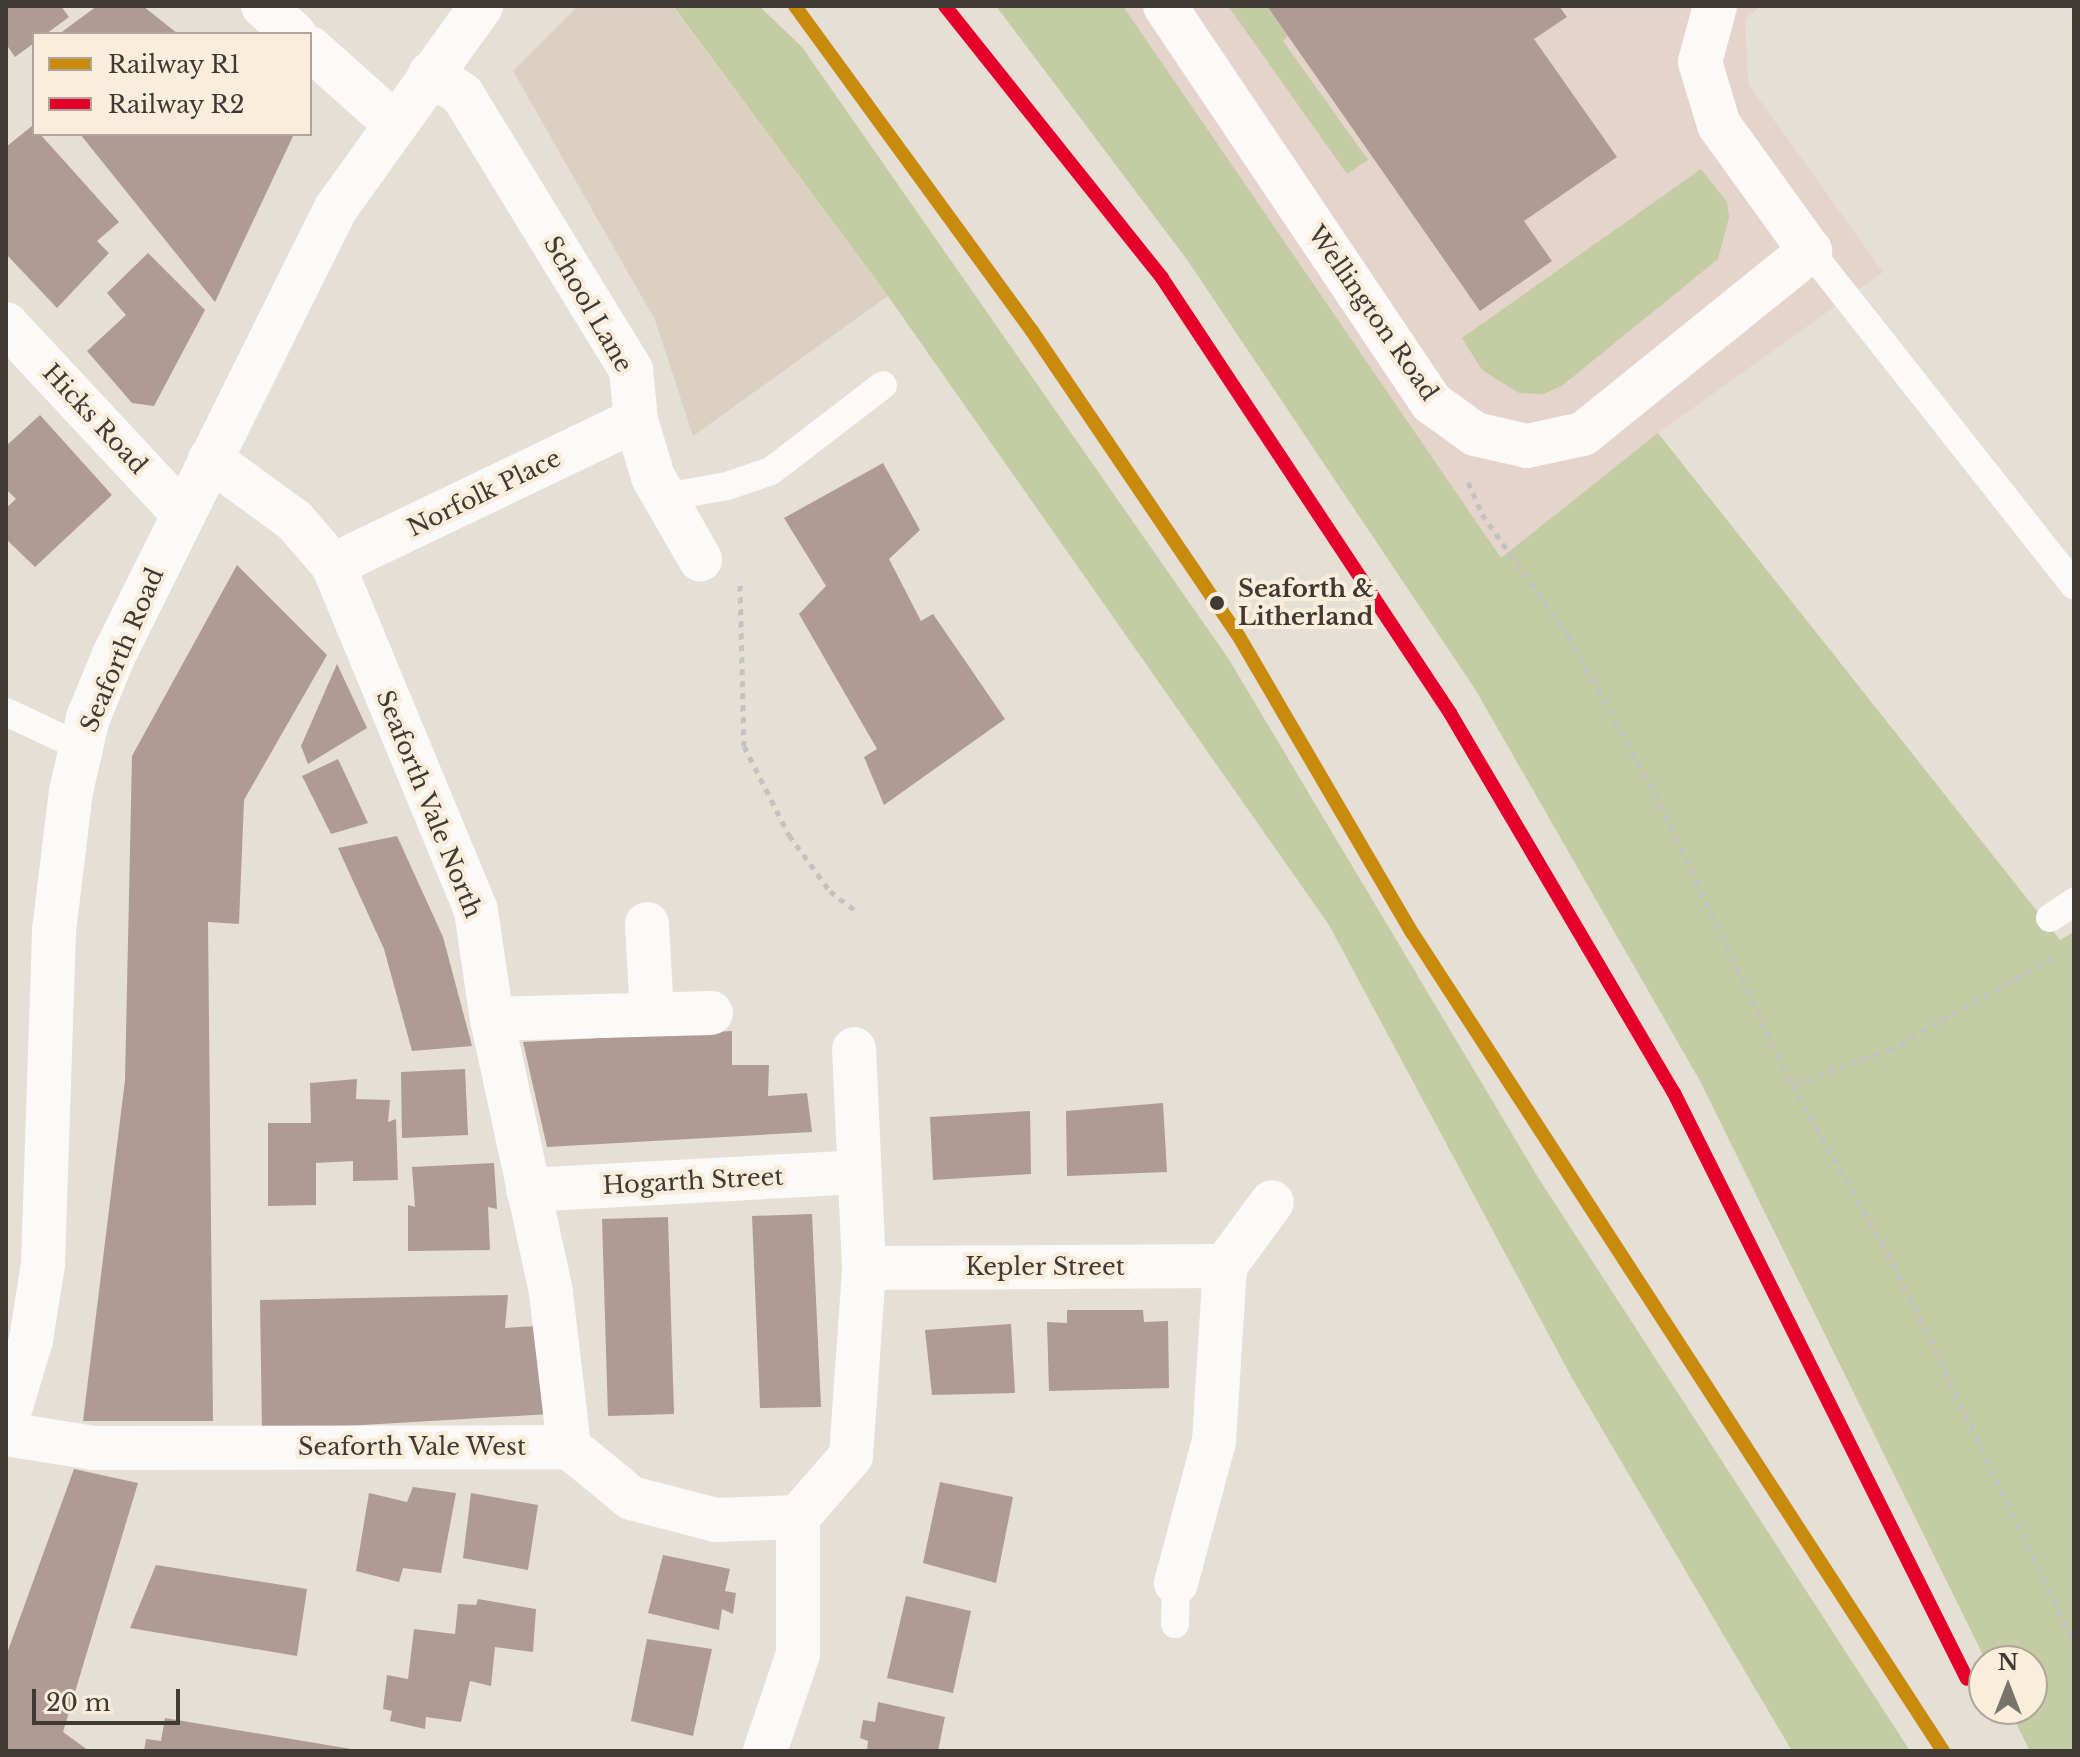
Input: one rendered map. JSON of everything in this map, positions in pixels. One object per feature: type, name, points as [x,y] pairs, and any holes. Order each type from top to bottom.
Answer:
[{"type":"street","points":[[263,6],[292,32]]},
{"type":"street","name":"Seaforth Road","points":[[6,1423],[31,1340],[43,1264],[54,931],[62,843],[81,747],[114,655],[336,208],[394,123],[481,6]]},
{"type":"street","name":"Wellington Road","points":[[1165,6],[1432,403],[1475,434],[1527,446],[1583,434],[1810,251]]},
{"type":"street","points":[[1715,6],[1700,62],[1719,125],[1810,251]]},
{"type":"street","points":[[312,50],[394,123]]},
{"type":"street","name":"School Lane","points":[[430,74],[462,94],[631,370],[636,420],[665,497],[700,559]]},
{"type":"street","name":"Hicks Road","points":[[6,324],[183,514]]},
{"type":"street","name":"Norfolk Place","points":[[333,565],[636,420]]},
{"type":"street","name":"Seaforth Vale North","points":[[210,459],[295,521],[333,565],[476,911],[492,1019],[551,1293],[569,1447]]},
{"type":"street","points":[[647,924],[652,1014]]},
{"type":"street","points":[[492,1019],[711,1013]]},
{"type":"street","points":[[765,1751],[798,1654],[798,1517],[851,1456],[864,1268],[854,1049]]},
{"type":"street","name":"Hogarth Street","points":[[528,1190],[858,1172]]},
{"type":"street","points":[[1175,1603],[1214,1441],[1225,1266],[1272,1202]]},
{"type":"street","name":"Kepler Street","points":[[864,1268],[1225,1266]]},
{"type":"street","name":"Seaforth Vale West","points":[[6,1434],[94,1448],[569,1447]]},
{"type":"street","points":[[569,1447],[631,1498],[716,1520],[798,1517]]},
{"type":"lane","points":[[1810,251],[2074,585]]},
{"type":"lane","points":[[665,497],[727,486],[771,471],[883,385]]},
{"type":"lane","points":[[6,712],[81,747]]},
{"type":"lane","points":[[2050,918],[2074,902]]},
{"type":"path","points":[[1464,472],[1482,514],[1568,636],[1655,793],[1792,1085],[1893,1263],[2074,1643]]},
{"type":"path","points":[[740,574],[738,674],[744,746],[789,835],[830,891],[856,911]]},
{"type":"path","points":[[1792,1085],[1891,1049],[2065,951]]},
{"type":"shaded area","points":[[578,6],[672,6],[888,296],[693,436],[655,320],[513,71]]},
{"type":"shaded area","points":[[1123,6],[1761,6],[1745,19],[1748,84],[1883,272],[1658,433],[1501,559]]},
{"type":"green space","points":[[673,6],[759,6],[802,47],[1228,658],[1539,1179],[1910,1751],[1792,1751],[1572,1378],[1329,925],[888,296]]},
{"type":"green space","points":[[996,6],[1123,6],[1501,558],[1658,433],[2060,940],[2074,932],[2074,1751],[2030,1751],[2017,1725],[2048,1725],[2048,1645],[1978,1645],[1700,1081],[1475,689],[1188,261]]},
{"type":"green space","points":[[1228,6],[1267,6],[1288,36],[1283,41],[1368,160],[1347,174]]},
{"type":"green space","points":[[1701,169],[1727,202],[1729,217],[1718,259],[1563,385],[1544,394],[1519,393],[1482,370],[1462,338]]},
{"type":"building","points":[[6,6],[61,6],[69,17],[49,32],[32,32],[32,44],[15,57],[6,44]]},
{"type":"building","points":[[97,6],[143,6],[176,32],[62,32]]},
{"type":"building","points":[[1267,6],[1559,6],[1567,17],[1534,39],[1617,157],[1524,221],[1552,261],[1480,311]]},
{"type":"building","points":[[32,126],[32,136],[42,136],[119,222],[97,241],[109,253],[57,308],[6,254],[6,147]]},
{"type":"building","points":[[82,136],[293,136],[215,302]]},
{"type":"building","points":[[148,253],[205,310],[154,406],[132,403],[87,351],[126,315],[107,293]]},
{"type":"building","points":[[40,415],[112,495],[35,567],[6,539],[6,508],[16,499],[6,489],[6,446]]},
{"type":"building","points":[[883,463],[920,530],[889,559],[921,621],[933,614],[1005,719],[884,805],[864,757],[877,749],[799,614],[826,586],[784,518]]},
{"type":"building","points":[[237,565],[327,655],[244,800],[239,924],[208,922],[213,1421],[83,1421],[125,1080],[132,756]]},
{"type":"building","points":[[337,664],[367,728],[308,764],[301,746]]},
{"type":"building","points":[[338,759],[368,823],[331,834],[302,776]]},
{"type":"building","points":[[397,836],[443,937],[472,1046],[412,1051],[384,949],[338,848]]},
{"type":"building","points":[[732,1031],[732,1065],[769,1065],[768,1096],[807,1093],[812,1132],[547,1147],[523,1042]]},
{"type":"building","points":[[465,1069],[468,1135],[402,1138],[401,1072]]},
{"type":"building","points":[[357,1079],[356,1099],[390,1100],[388,1122],[396,1119],[398,1180],[353,1181],[353,1161],[316,1163],[316,1205],[268,1206],[268,1123],[311,1123],[310,1083]]},
{"type":"building","points":[[1163,1103],[1167,1172],[1067,1176],[1066,1111]]},
{"type":"building","points":[[1030,1111],[1031,1174],[933,1180],[930,1117]]},
{"type":"building","points":[[494,1163],[497,1209],[488,1207],[490,1250],[408,1251],[408,1205],[415,1207],[412,1167]]},
{"type":"building","points":[[812,1214],[821,1407],[760,1408],[752,1216]]},
{"type":"building","points":[[668,1217],[674,1414],[608,1416],[602,1219]]},
{"type":"building","points":[[508,1295],[505,1328],[536,1326],[550,1414],[262,1431],[260,1300]]},
{"type":"building","points":[[1067,1310],[1143,1310],[1144,1322],[1168,1321],[1169,1388],[1049,1391],[1047,1322],[1067,1323]]},
{"type":"building","points":[[1011,1324],[1015,1393],[932,1395],[925,1330]]},
{"type":"building","points":[[74,1469],[138,1483],[63,1732],[89,1751],[6,1751],[6,1656]]},
{"type":"building","points":[[940,1482],[1013,1497],[996,1583],[923,1563]]},
{"type":"building","points":[[413,1487],[456,1493],[441,1573],[403,1568],[399,1582],[356,1571],[369,1493],[407,1502]]},
{"type":"building","points":[[471,1493],[538,1505],[528,1570],[463,1558]]},
{"type":"building","points":[[663,1555],[730,1569],[725,1591],[736,1593],[733,1614],[722,1609],[719,1630],[648,1613]]},
{"type":"building","points":[[156,1565],[307,1589],[297,1656],[130,1628]]},
{"type":"building","points":[[906,1596],[971,1611],[953,1693],[887,1678]]},
{"type":"building","points":[[478,1599],[536,1609],[533,1652],[495,1647],[491,1686],[470,1681],[461,1722],[426,1717],[425,1729],[390,1721],[392,1711],[383,1709],[387,1675],[408,1679],[414,1629],[455,1634],[458,1604],[476,1605]]},
{"type":"building","points":[[647,1639],[712,1649],[693,1736],[631,1721]]},
{"type":"building","points":[[878,1702],[945,1717],[938,1751],[867,1751],[868,1741],[860,1738],[863,1720],[875,1722]]},
{"type":"building","points":[[165,1718],[351,1751],[144,1751],[146,1739],[161,1741]]},
{"type":"rail line","name":"R1","points":[[795,6],[1032,331],[1238,635],[1413,934],[1943,1751]]},
{"type":"rail line","name":"R2","points":[[945,6],[1162,278],[1450,713],[1674,1093],[1967,1679]]},
{"type":"place","name":"Seaforth & Litherland","points":[[1217,603]]}]
